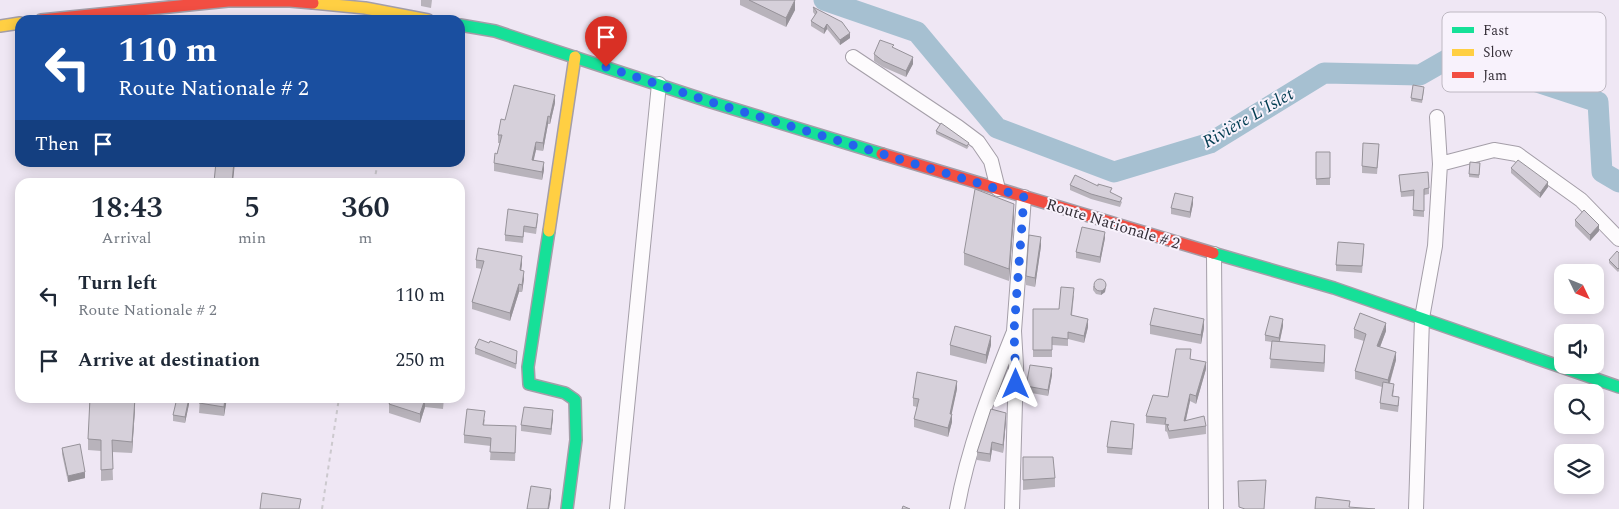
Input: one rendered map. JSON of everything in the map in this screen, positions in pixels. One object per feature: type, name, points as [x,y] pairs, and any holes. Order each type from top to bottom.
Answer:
[{"type":"main road","points":[[90,15],[228,1],[290,0],[364,8],[401,15]]},
{"type":"main road","points":[[0,26],[15,24]]},
{"type":"main road","name":"Route Nationale # 2","points":[[465,26],[495,31],[711,102],[1214,254],[1334,288],[1619,387]]},
{"type":"main road","points":[[567,509],[573,458],[575,400],[565,394],[529,384],[528,367],[575,57]]},
{"type":"street","points":[[853,57],[978,142],[991,160],[998,189]]},
{"type":"street","points":[[617,509],[659,84]]},
{"type":"street","points":[[1416,509],[1422,318],[1435,246],[1440,164],[1437,117]]},
{"type":"street","points":[[1440,164],[1494,150],[1517,154],[1581,200],[1619,239]]},
{"type":"street","points":[[1012,509],[1016,366],[1014,331],[1024,197]]},
{"type":"street","points":[[1214,254],[1216,509]]},
{"type":"street","points":[[957,509],[972,446],[992,384],[1014,331]]},
{"type":"path","points":[[322,509],[338,403]]},
{"type":"building","points":[[749,0],[795,0],[786,18]]},
{"type":"building","points":[[813,7],[842,22],[850,33],[840,40],[827,24],[824,29],[811,21],[817,12]]},
{"type":"building","points":[[880,40],[894,45],[892,47],[913,57],[906,71],[883,61],[874,54]]},
{"type":"building","points":[[514,85],[555,95],[550,117],[548,116],[543,143],[536,142],[532,160],[544,162],[542,172],[494,163],[495,153],[497,154],[502,135],[498,135],[501,119],[505,120]]},
{"type":"building","points":[[1413,85],[1424,87],[1422,100],[1411,98]]},
{"type":"building","points":[[941,123],[969,143],[967,146],[936,131]]},
{"type":"building","points":[[1363,143],[1379,144],[1377,168],[1362,166]]},
{"type":"building","points":[[1316,152],[1330,152],[1330,178],[1316,179]]},
{"type":"building","points":[[1518,160],[1548,182],[1540,193],[1511,168]]},
{"type":"building","points":[[1470,162],[1480,163],[1479,175],[1469,174]]},
{"type":"building","points":[[216,167],[234,167],[232,178],[214,178]]},
{"type":"building","points":[[1428,172],[1429,188],[1424,189],[1424,211],[1413,210],[1414,190],[1401,192],[1399,175]]},
{"type":"building","points":[[1075,175],[1098,186],[1098,184],[1112,188],[1110,192],[1122,198],[1120,202],[1091,194],[1070,185]]},
{"type":"building","points":[[975,189],[1014,204],[1009,269],[964,253]]},
{"type":"building","points":[[1175,193],[1193,197],[1190,212],[1171,208]]},
{"type":"building","points":[[508,209],[538,214],[536,228],[524,226],[523,237],[505,235]]},
{"type":"building","points":[[1584,210],[1599,225],[1590,235],[1575,220]]},
{"type":"building","points":[[1082,227],[1105,232],[1100,257],[1076,252]]},
{"type":"building","points":[[1029,235],[1041,237],[1035,278],[1026,276]]},
{"type":"building","points":[[1338,242],[1364,244],[1362,266],[1336,265]]},
{"type":"building","points":[[478,248],[522,256],[520,270],[524,271],[522,285],[519,284],[510,313],[472,302],[484,261],[476,260]]},
{"type":"building","points":[[1617,251],[1619,253],[1618,269],[1609,260]]},
{"type":"building","points":[[1102,279],[1105,280],[1105,290],[1098,291],[1095,290],[1094,283],[1095,280]]},
{"type":"building","points":[[1061,287],[1074,288],[1071,315],[1088,319],[1084,336],[1068,332],[1068,339],[1052,337],[1052,350],[1033,350],[1033,309],[1059,309]]},
{"type":"building","points":[[1154,308],[1204,319],[1201,335],[1150,325]]},
{"type":"building","points":[[1360,313],[1386,323],[1377,346],[1396,352],[1388,380],[1355,371],[1366,334],[1354,329]]},
{"type":"building","points":[[1270,316],[1283,319],[1279,338],[1265,335]]},
{"type":"building","points":[[955,326],[991,336],[986,355],[950,345]]},
{"type":"building","points":[[479,339],[517,351],[516,364],[475,348]]},
{"type":"building","points":[[1272,341],[1325,345],[1324,363],[1270,359]]},
{"type":"building","points":[[1176,349],[1191,349],[1190,359],[1206,362],[1196,396],[1190,394],[1184,421],[1204,416],[1206,426],[1169,431],[1167,425],[1169,425],[1165,424],[1166,418],[1146,416],[1153,395],[1168,397]]},
{"type":"building","points":[[1030,365],[1052,368],[1048,390],[1026,386]]},
{"type":"building","points":[[917,372],[957,381],[948,428],[914,419],[919,399],[913,398]]},
{"type":"building","points":[[1383,382],[1394,384],[1392,396],[1399,397],[1398,406],[1380,403]]},
{"type":"building","points":[[90,403],[135,403],[132,442],[112,440],[113,469],[101,470],[101,440],[88,439]]},
{"type":"building","points":[[176,403],[188,403],[185,417],[173,415]]},
{"type":"building","points":[[199,403],[224,403],[224,407]]},
{"type":"building","points":[[390,403],[424,403],[420,414]]},
{"type":"building","points":[[524,407],[553,410],[551,429],[521,425]]},
{"type":"building","points":[[467,409],[485,411],[483,425],[516,426],[515,453],[490,452],[491,438],[464,435]]},
{"type":"building","points":[[991,409],[1006,413],[1003,445],[992,442],[990,454],[977,452]]},
{"type":"building","points":[[1111,421],[1134,424],[1132,449],[1107,447]]},
{"type":"building","points":[[80,444],[85,472],[68,476],[62,448]]},
{"type":"building","points":[[1023,457],[1053,457],[1055,478],[1023,480]]},
{"type":"building","points":[[1266,480],[1264,509],[1245,509],[1239,507],[1238,481]]},
{"type":"building","points":[[531,486],[551,489],[548,509],[527,509]]},
{"type":"building","points":[[262,493],[301,499],[299,509],[260,509]]},
{"type":"building","points":[[1316,497],[1350,501],[1349,507],[1375,509],[1315,509]]},
{"type":"waterway","name":"Rivière L'Islet","points":[[824,0],[917,32],[997,128],[1114,172],[1210,143],[1324,73],[1420,75],[1442,62]]},
{"type":"waterway","name":"Rivière L'Islet","points":[[1568,92],[1598,102],[1602,172],[1619,182]]},
{"type":"traffic: fast","points":[[465,26],[495,31],[711,102],[882,154]]},
{"type":"traffic: fast","points":[[549,231],[528,367],[529,384],[565,393],[575,400],[576,440],[567,509]]},
{"type":"traffic: fast","points":[[1213,253],[1334,288],[1619,387]]},
{"type":"traffic: slow","points":[[313,3],[365,8],[402,15]]},
{"type":"traffic: slow","points":[[0,26],[15,24]]},
{"type":"traffic: slow","points":[[549,231],[575,57]]},
{"type":"traffic: jam","points":[[90,15],[228,1],[313,3]]},
{"type":"traffic: jam","points":[[882,154],[1213,253]]},
{"type":"route","points":[[606,67],[711,102],[1024,197],[1014,331],[1016,384]]}]
